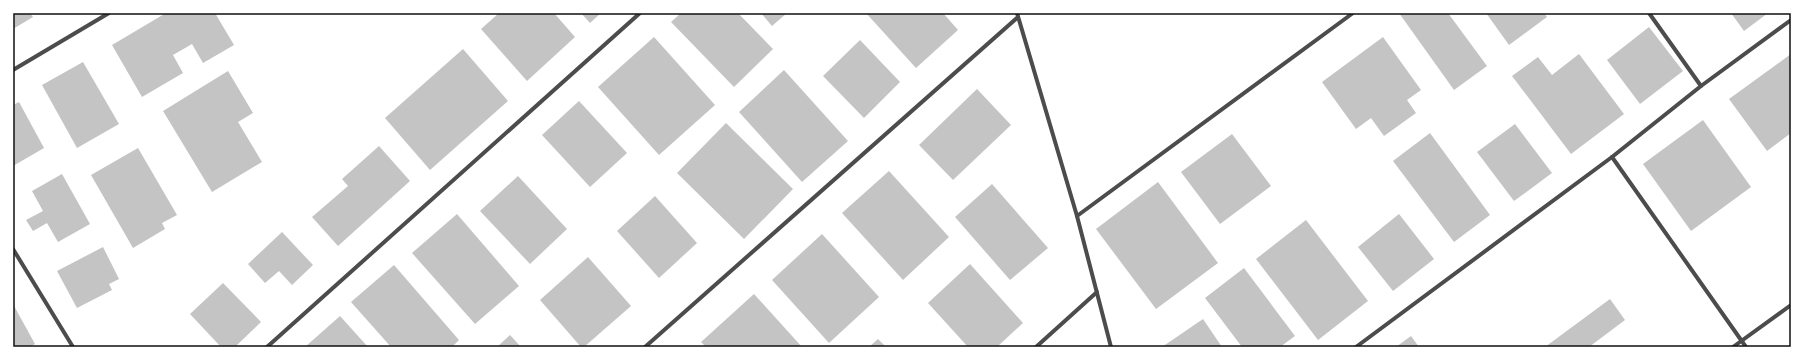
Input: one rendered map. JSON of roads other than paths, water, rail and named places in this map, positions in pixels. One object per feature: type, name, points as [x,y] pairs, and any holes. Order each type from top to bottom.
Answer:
[{"type":"street","points":[[13,70],[109,13]]},
{"type":"street","points":[[267,347],[640,13]]},
{"type":"street","points":[[1077,216],[1353,13]]},
{"type":"street","points":[[1649,13],[1701,86]]},
{"type":"street","points":[[645,347],[1017,15],[1077,216],[1111,347]]},
{"type":"street","points":[[1356,347],[1612,156],[1701,86],[1791,20]]},
{"type":"street","points":[[1612,156],[1746,347]]},
{"type":"street","points":[[13,249],[73,347]]},
{"type":"street","points":[[1036,347],[1097,292]]},
{"type":"street","points":[[1733,347],[1791,305]]}]
